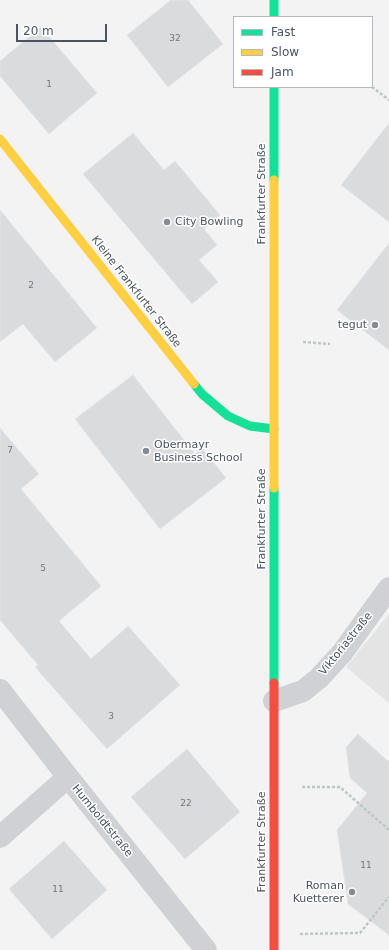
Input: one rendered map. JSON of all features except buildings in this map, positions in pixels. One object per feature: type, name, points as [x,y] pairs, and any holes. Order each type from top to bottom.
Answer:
[{"type":"main road","points":[[274,0],[274,16]]},
{"type":"main road","name":"Frankfurter Straße","points":[[274,88],[274,950]]},
{"type":"main road","name":"Kleine Frankfurter Straße","points":[[0,139],[202,394],[228,416],[250,426],[274,429]]},
{"type":"street","name":"Viktoriastraße","points":[[274,701],[303,691],[319,678],[342,653],[389,588]]},
{"type":"street","name":"Humboldtstraße","points":[[0,690],[206,950]]},
{"type":"street","points":[[0,837],[68,777]]},
{"type":"path","points":[[373,88],[389,100]]},
{"type":"path","points":[[303,342],[330,344]]},
{"type":"path","points":[[302,787],[340,787],[389,830]]},
{"type":"path","points":[[300,934],[360,933],[389,897]]},
{"type":"shaded area","points":[[389,614],[389,703],[346,667]]},
{"type":"traffic: fast","points":[[274,0],[274,16]]},
{"type":"traffic: fast","points":[[274,88],[274,180]]},
{"type":"traffic: fast","points":[[194,384],[202,394],[228,416],[250,426],[274,429]]},
{"type":"traffic: fast","points":[[274,488],[274,683]]},
{"type":"traffic: slow","points":[[0,139],[194,384]]},
{"type":"traffic: slow","points":[[274,180],[274,488]]},
{"type":"traffic: jam","points":[[274,683],[274,950]]},
{"type":"place","name":"City Bowling","points":[[167,222]]},
{"type":"place","name":"tegut","points":[[375,325]]},
{"type":"place","name":"Obermayr Business School","points":[[146,451]]},
{"type":"place","name":"Roman Kuetterer","points":[[352,892]]}]
